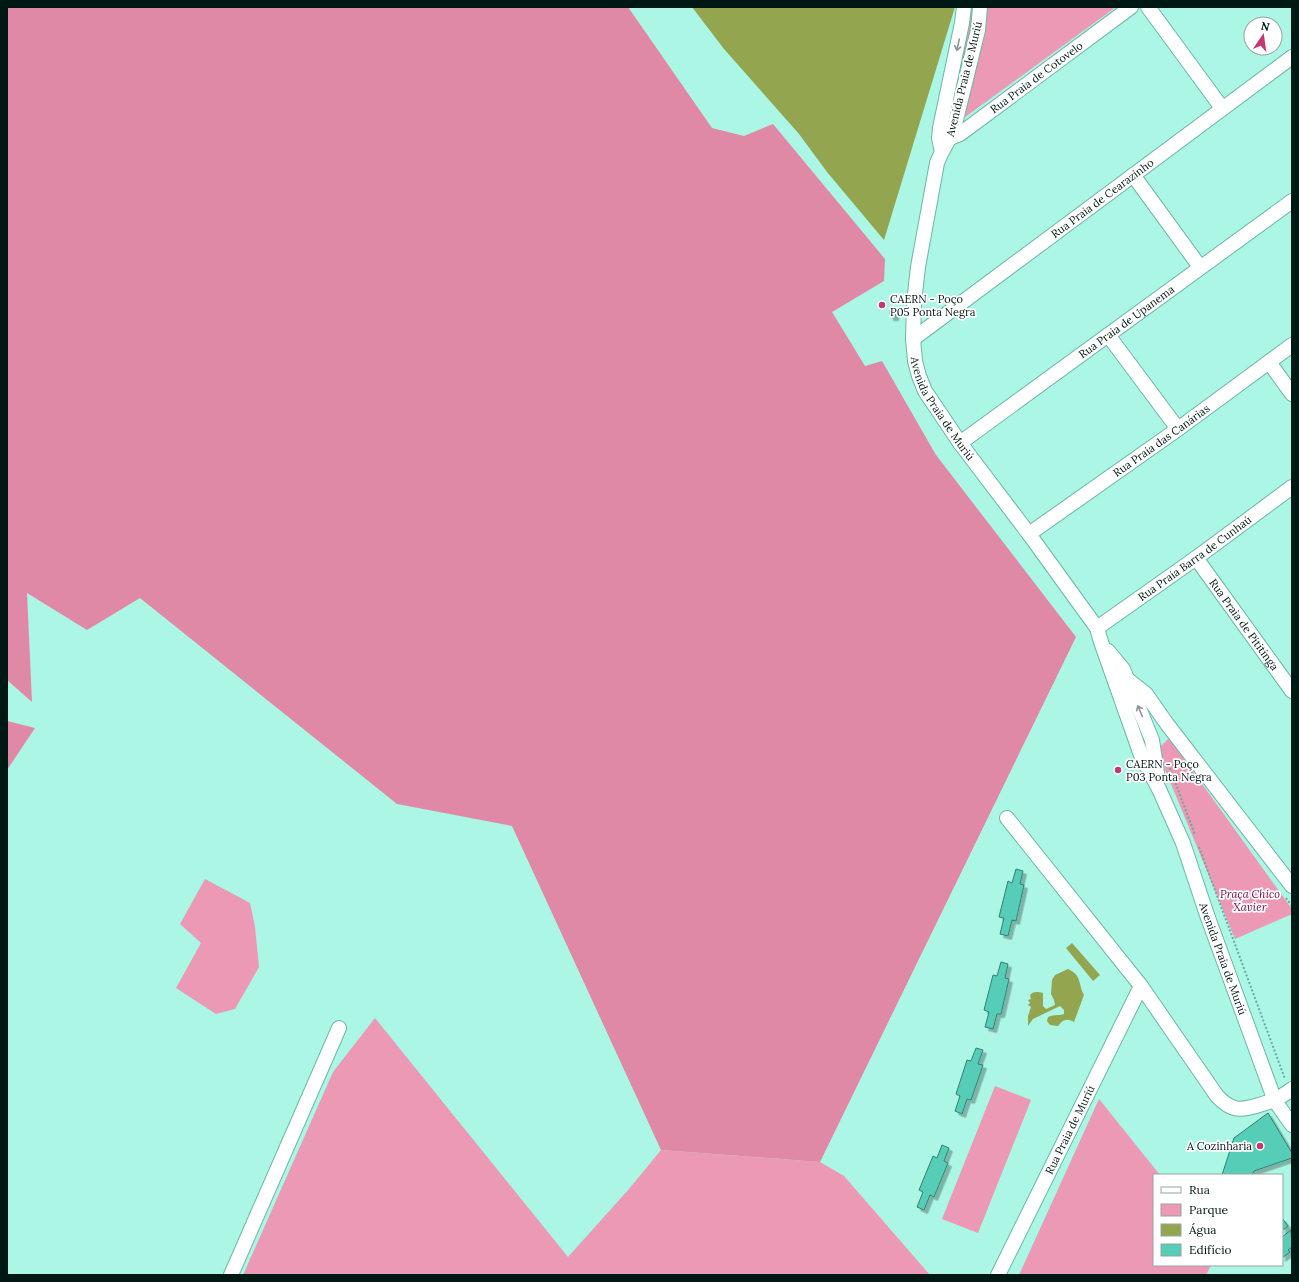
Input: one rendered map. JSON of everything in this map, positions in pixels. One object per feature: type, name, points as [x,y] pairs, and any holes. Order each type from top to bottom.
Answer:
[{"type":"street","name":"Avenida Praia de Muriú","points":[[944,142],[964,7]]},
{"type":"street","name":"Avenida Praia de Muriú","points":[[980,7],[978,30],[937,163],[918,266],[914,303],[913,339],[915,361],[919,376],[925,391],[960,443],[1029,534],[1097,628],[1133,732],[1147,754],[1159,789],[1183,843],[1207,915],[1275,1101],[1292,1125]]},
{"type":"street","name":"Rua Praia de Cotovelo","points":[[944,142],[960,134],[1130,7]]},
{"type":"street","points":[[1148,7],[1222,108]]},
{"type":"street","name":"Rua Praia de Cearazinho","points":[[913,339],[1292,57]]},
{"type":"street","points":[[1133,175],[1200,268]]},
{"type":"street","name":"Rua Praia de Upanema","points":[[960,443],[1292,202]]},
{"type":"street","points":[[1108,335],[1178,429]]},
{"type":"street","name":"Rua Praia das Canárias","points":[[1029,534],[1178,429],[1292,345]]},
{"type":"street","points":[[1269,362],[1292,394]]},
{"type":"street","name":"Rua Praia Barra de Cunhaú","points":[[1097,628],[1290,492]]},
{"type":"street","name":"Rua Praia de Pititinga","points":[[1196,558],[1292,691]]},
{"type":"street","name":"Avenida Praia de Muriú","points":[[1101,642],[1123,669],[1147,727],[1152,740],[1147,754]]},
{"type":"street","points":[[1127,679],[1146,694],[1176,737],[1289,884]]},
{"type":"street","points":[[1133,732],[1147,727],[1167,724]]},
{"type":"street","points":[[1147,754],[1162,742],[1176,737]]},
{"type":"street","points":[[1007,818],[1142,986],[1223,1103],[1230,1107],[1244,1109],[1275,1101],[1289,1086]]},
{"type":"street","name":"Rua Praia de Muriú","points":[[998,1275],[1142,986]]},
{"type":"street","points":[[231,1275],[338,1028]]},
{"type":"path","points":[[1169,765],[1196,839]]},
{"type":"path","points":[[1199,846],[1289,1086]]},
{"type":"path","points":[[1289,884],[1292,906]]},
{"type":"green space","points":[[968,7],[977,7],[948,125]]},
{"type":"green space","points":[[985,7],[1116,7],[957,123]]},
{"type":"green space","name":"Praça Chico Xavier","points":[[1169,738],[1292,909],[1292,914],[1235,939],[1157,750]]},
{"type":"green space","points":[[205,879],[250,903],[255,927],[259,967],[235,1009],[216,1014],[176,988],[201,943],[180,924]]},
{"type":"green space","points":[[375,1018],[568,1257],[629,1189],[661,1150],[820,1162],[844,1176],[930,1275],[243,1275],[333,1072]]},
{"type":"green space","points":[[995,1086],[1031,1100],[978,1233],[942,1219]]},
{"type":"green space","points":[[1099,1099],[1159,1174],[1153,1174],[1153,1266],[1210,1266],[1206,1275],[1019,1275]]},
{"type":"shaded area","points":[[7,7],[628,7],[712,128],[744,136],[773,124],[885,259],[884,281],[832,312],[865,366],[882,361],[936,455],[1076,637],[820,1162],[661,1150],[512,826],[397,804],[140,598],[87,630],[27,593],[32,702],[7,680]]},
{"type":"shaded area","points":[[7,721],[35,728],[7,770]]},
{"type":"water","points":[[692,7],[955,7],[884,240],[827,172],[799,134],[724,49]]},
{"type":"water","points":[[1072,943],[1100,975],[1093,981],[1066,948]]},
{"type":"water","points":[[1068,969],[1078,977],[1084,995],[1074,1022],[1065,1020],[1058,1026],[1050,1025],[1047,1021],[1048,1017],[1064,1014],[1064,1010],[1060,1006],[1033,1019],[1028,1026],[1028,1016],[1031,1007],[1028,1005],[1030,1003],[1028,1000],[1031,999],[1030,995],[1034,992],[1043,993],[1043,1006],[1046,1009],[1055,1005],[1051,994],[1052,980],[1055,975]]},
{"type":"building","points":[[890,309],[896,309],[895,317],[890,317]]},
{"type":"building","points":[[1016,869],[1023,871],[1020,884],[1024,885],[1016,921],[1012,920],[1008,936],[1000,934],[1004,918],[999,917],[1008,881],[1012,883]]},
{"type":"building","points":[[1001,962],[1008,964],[1005,978],[1009,979],[1001,1014],[997,1014],[993,1029],[985,1027],[989,1012],[984,1010],[993,975],[997,976]]},
{"type":"building","points":[[976,1048],[983,1050],[978,1064],[983,1065],[971,1100],[967,1099],[962,1114],[955,1111],[960,1096],[956,1094],[967,1060],[971,1061]]},
{"type":"building","name":"A Cozinharia","points":[[1268,1113],[1292,1153],[1292,1158],[1254,1171],[1252,1174],[1222,1174],[1234,1138]]},
{"type":"building","points":[[942,1145],[949,1148],[944,1161],[948,1163],[934,1197],[930,1195],[924,1210],[917,1207],[923,1192],[919,1190],[933,1156],[937,1158]]},
{"type":"building","points":[[1283,1219],[1288,1226],[1283,1230]]},
{"type":"building","points":[[1291,1230],[1292,1247],[1288,1250],[1290,1252],[1283,1257],[1283,1236]]},
{"type":"place","name":"CAERN - Poço P05 Ponta Negra","points":[[882,305]]},
{"type":"place","name":"CAERN - Poço P03 Ponta Negra","points":[[1118,770]]},
{"type":"place","name":"A Cozinharia","points":[[1260,1146]]}]
